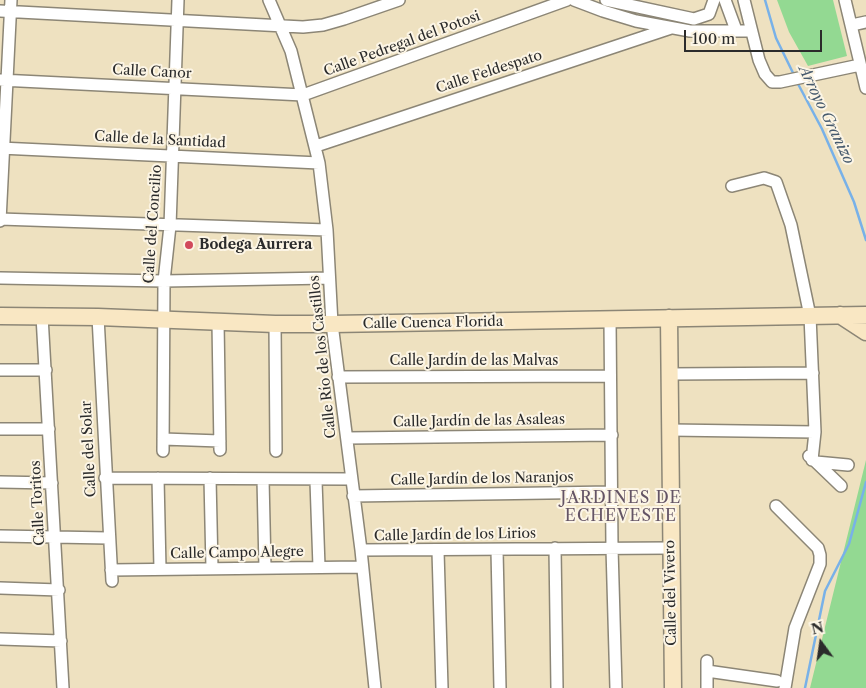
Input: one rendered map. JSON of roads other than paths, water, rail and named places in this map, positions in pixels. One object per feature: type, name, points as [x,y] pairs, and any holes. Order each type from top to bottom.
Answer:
[{"type":"street","name":"Calle del Concilio","points":[[178,0],[170,226],[164,281],[163,445],[220,446],[218,322]]},
{"type":"street","name":"Calle Río de los Castillos","points":[[268,0],[291,51],[319,163],[327,230],[328,278],[332,324],[361,550],[375,688]]},
{"type":"street","points":[[327,230],[0,219],[7,8],[281,27],[323,25],[399,0]]},
{"type":"street","name":"Calle Pedregal del Potosi","points":[[303,95],[567,0]]},
{"type":"street","points":[[574,0],[602,11],[671,28],[690,31],[736,30],[751,32]]},
{"type":"street","points":[[606,0],[694,19],[709,14],[714,0]]},
{"type":"street","points":[[725,0],[736,30]]},
{"type":"street","points":[[744,0],[751,32],[765,74],[772,82],[780,82],[860,65]]},
{"type":"street","points":[[845,0],[866,88]]},
{"type":"street","points":[[852,25],[866,22]]},
{"type":"street","name":"Calle Feldespato","points":[[316,146],[671,28]]},
{"type":"street","name":"Calle Canor","points":[[4,80],[303,95]]},
{"type":"street","name":"Calle de la Santidad","points":[[2,148],[319,163]]},
{"type":"street","points":[[732,186],[764,178],[776,182],[798,250],[810,316],[814,461],[841,486]]},
{"type":"street","points":[[0,278],[164,281],[328,278]]},
{"type":"street","points":[[840,315],[866,332]]},
{"type":"street","name":"Calle Cuenca Florida","points":[[0,316],[98,316],[276,324],[332,324],[866,315]]},
{"type":"street","name":"Calle Toritos","points":[[42,316],[59,590],[63,688]]},
{"type":"street","name":"Calle del Solar","points":[[98,316],[111,575]]},
{"type":"street","name":"Calle del Vivero","points":[[670,318],[670,548],[673,688]]},
{"type":"street","points":[[610,320],[612,548],[616,688]]},
{"type":"street","points":[[276,324],[276,451]]},
{"type":"street","points":[[0,370],[46,370]]},
{"type":"street","points":[[671,374],[813,373]]},
{"type":"street","name":"Calle Jardín de las Malvas","points":[[338,377],[610,376]]},
{"type":"street","points":[[0,429],[49,429]]},
{"type":"street","points":[[670,430],[812,432]]},
{"type":"street","name":"Calle Jardín de las Asaleas","points":[[347,438],[612,435]]},
{"type":"street","points":[[814,461],[848,465]]},
{"type":"street","points":[[105,478],[351,479]]},
{"type":"street","points":[[158,478],[160,569]]},
{"type":"street","points":[[210,478],[212,568]]},
{"type":"street","points":[[263,479],[265,568]]},
{"type":"street","points":[[316,480],[319,567]]},
{"type":"street","points":[[0,482],[52,482]]},
{"type":"street","name":"Calle Jardín de los Naranjos","points":[[353,496],[612,492]]},
{"type":"street","points":[[707,688],[707,666],[754,684],[781,685],[795,628],[820,564],[820,555],[818,548],[776,506]]},
{"type":"street","points":[[0,536],[108,538]]},
{"type":"street","points":[[555,548],[557,688]]},
{"type":"street","name":"Calle Jardín de los Lirios","points":[[361,550],[670,548]]},
{"type":"street","points":[[498,550],[500,688]]},
{"type":"street","points":[[438,551],[442,688]]},
{"type":"street","name":"Calle Campo Alegre","points":[[111,575],[160,569],[362,568]]},
{"type":"street","points":[[0,588],[59,590]]},
{"type":"street","points":[[0,639],[61,641]]},
{"type":"waterway","name":"Arroyo Granizo","points":[[765,0],[776,38],[795,77]]},
{"type":"waterway","name":"Arroyo Granizo","points":[[797,82],[822,129],[854,202],[866,240]]},
{"type":"waterway","name":"Arroyo Granizo","points":[[805,688],[825,591],[849,544],[866,482]]},
{"type":"place","name":"Bodega Aurrera","points":[[189,245]]},
{"type":"district","name":"JARDINES DE ECHEVESTE","points":[[621,507]]}]
